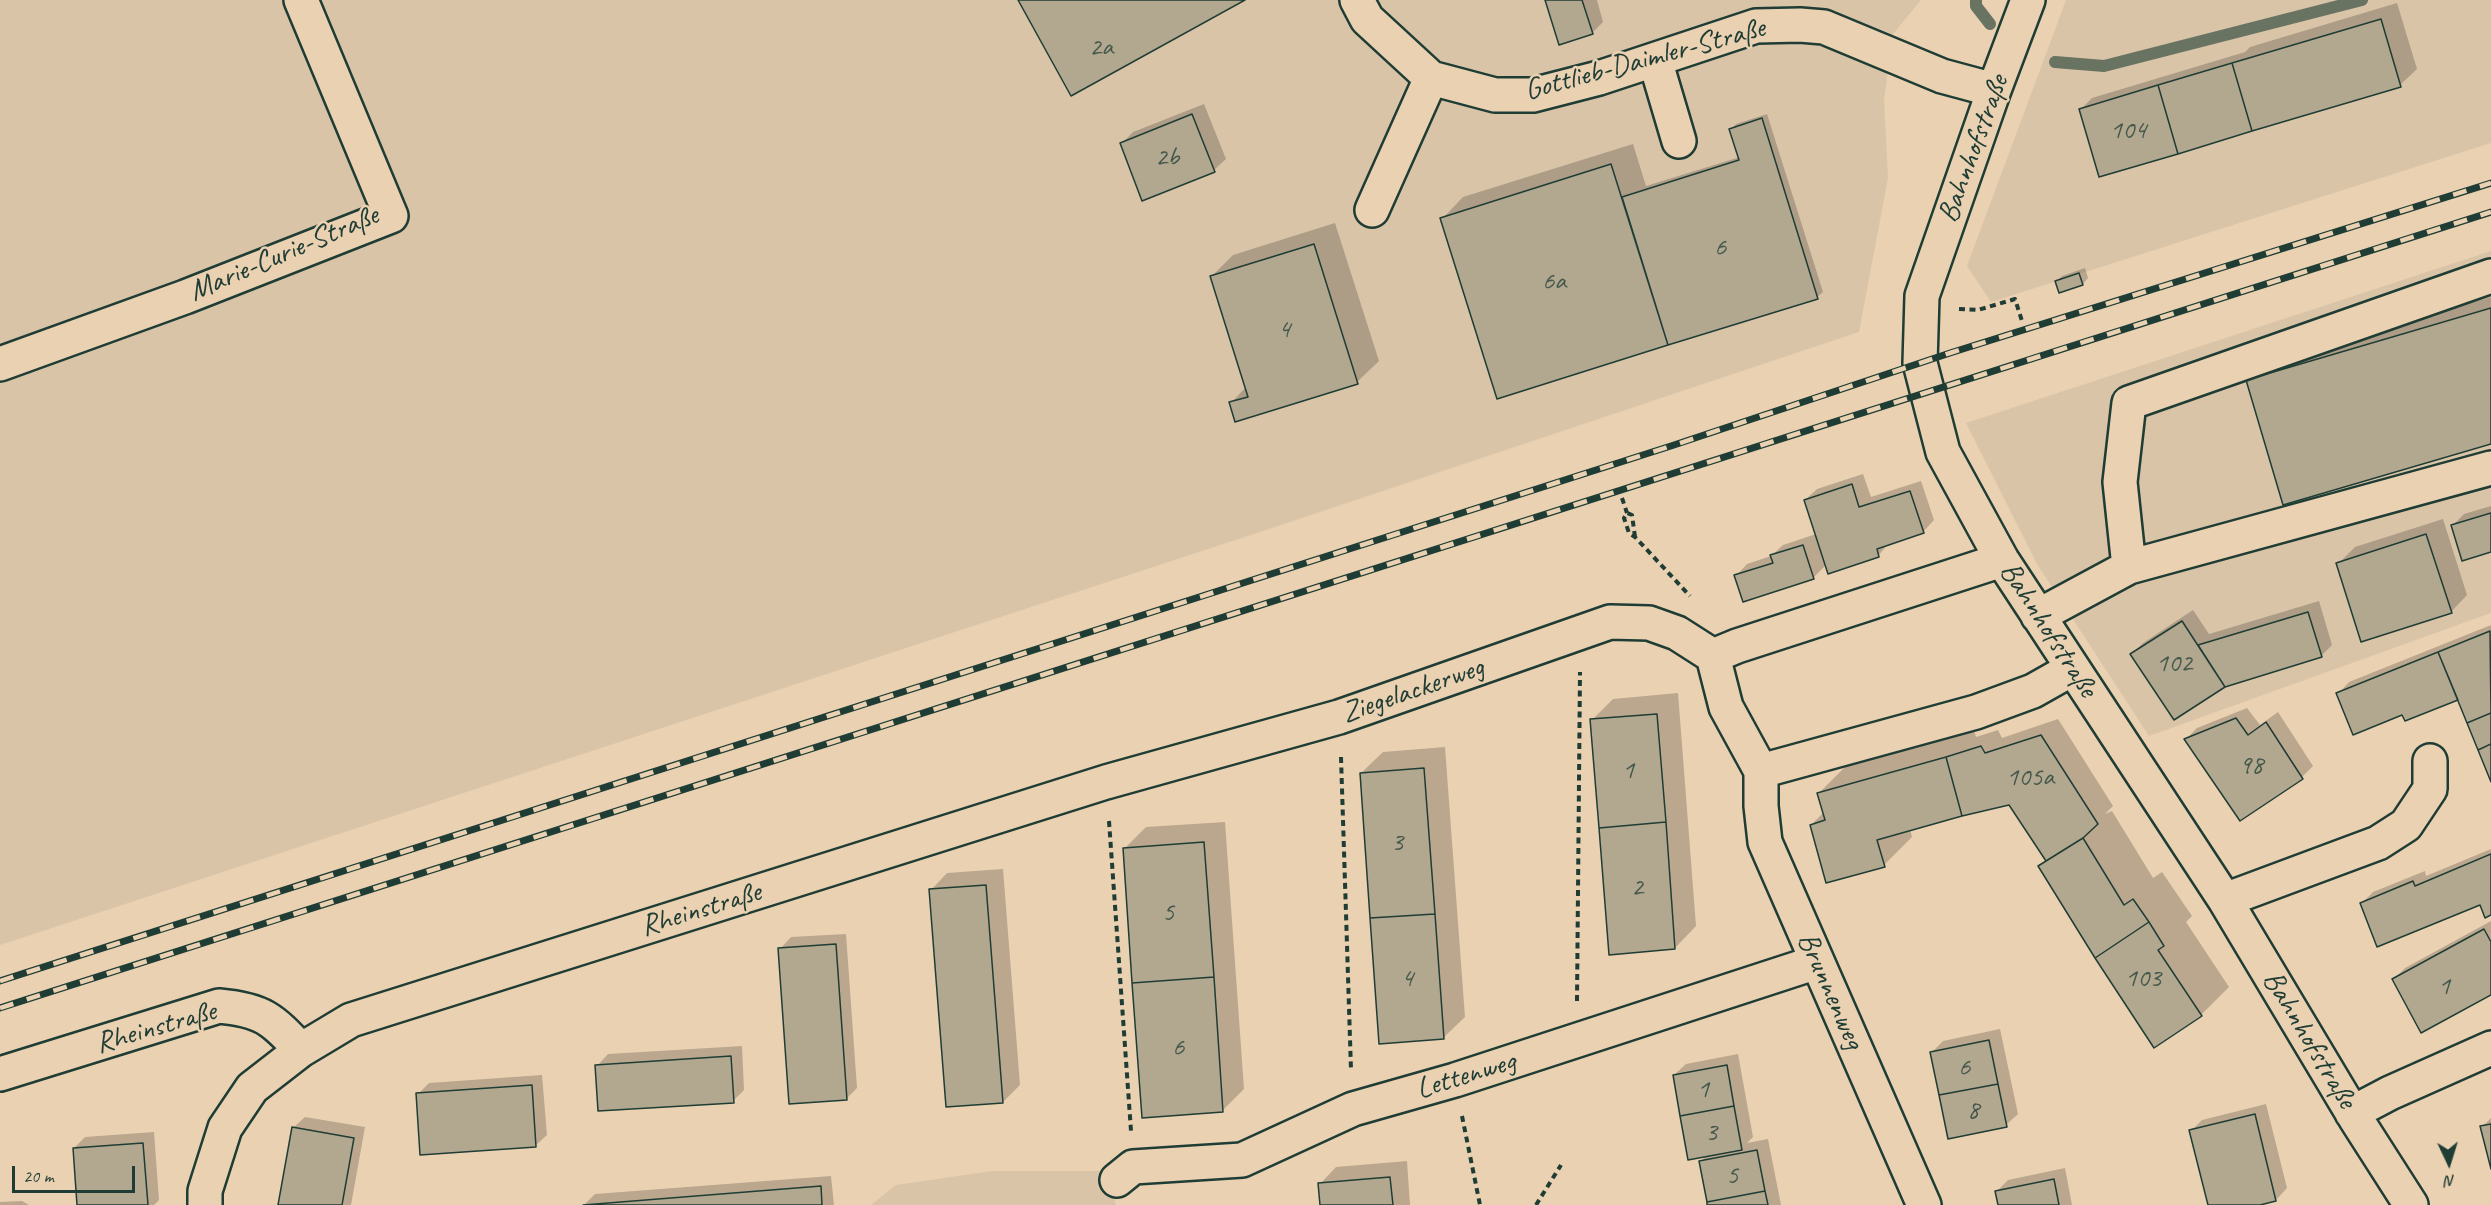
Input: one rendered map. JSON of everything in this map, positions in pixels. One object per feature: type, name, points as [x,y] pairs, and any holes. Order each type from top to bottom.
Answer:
[{"type":"street","name":"Marie-Curie-Straße","points":[[0,364],[185,297],[391,216],[301,0]]},
{"type":"street","name":"Gottlieb-Daimler-Straße","points":[[1357,0],[1367,19],[1431,78],[1495,94],[1533,95],[1599,78],[1756,26],[1800,25],[1824,27],[1942,76],[1994,90]]},
{"type":"street","name":"Bahnhofstraße","points":[[2028,0],[1922,296],[1920,363],[1943,452],[2002,560],[2225,900],[2352,1113],[2411,1205]]},
{"type":"street","points":[[1655,60],[1679,141]]},
{"type":"street","points":[[1372,210],[1431,78]]},
{"type":"street","points":[[2129,567],[2120,482],[2129,403],[2491,276]]},
{"type":"street","points":[[2038,616],[2129,567],[2491,468]]},
{"type":"street","points":[[2002,560],[1737,646],[1713,656],[1726,707],[1761,771],[1976,712],[2033,691],[2072,669]]},
{"type":"street","name":"Ziegelackerweg","points":[[1106,782],[1339,717],[1610,622],[1649,623],[1677,633],[1713,656]]},
{"type":"street","points":[[2225,900],[2378,843],[2406,825],[2430,789],[2430,761]]},
{"type":"street","name":"Brunnenweg","points":[[1761,771],[1761,806],[1765,842],[1924,1205]]},
{"type":"street","name":"Rheinstraße","points":[[205,1205],[206,1191],[225,1128],[252,1088],[301,1050],[351,1020],[1106,782]]},
{"type":"street","name":"Lettenweg","points":[[1125,1174],[1242,1160],[1353,1109],[1576,1042],[1817,962]]},
{"type":"street","name":"Rheinstraße","points":[[0,1074],[219,1006],[245,1008],[275,1022],[301,1050]]},
{"type":"street","points":[[2352,1113],[2390,1093],[2491,1048]]},
{"type":"path","points":[[1950,308],[1978,310],[2015,299],[2022,321]]},
{"type":"path","points":[[1622,498],[1627,513],[1632,515],[1635,537],[1698,604]]},
{"type":"path","points":[[1576,1042],[1580,633]]},
{"type":"path","points":[[1339,717],[1353,1109]]},
{"type":"path","points":[[1106,782],[1125,1174]]},
{"type":"path","points":[[1455,1080],[1480,1205]]},
{"type":"path","points":[[1536,1205],[1561,1165]]},
{"type":"shaded area","points":[[0,0],[1921,0],[1893,34],[1884,100],[1888,178],[1859,332],[1263,531],[0,945]]},
{"type":"shaded area","points":[[2066,0],[2491,0],[2491,143],[1991,302],[1967,266]]},
{"type":"shaded area","points":[[2491,251],[2491,613],[2149,736],[2037,564],[1966,423]]},
{"type":"shaded area","points":[[992,1171],[1105,1171],[1116,1205],[871,1205],[896,1185]]},
{"type":"building","points":[[1018,0],[1245,0],[1071,96]]},
{"type":"building","points":[[1545,0],[1582,0],[1593,34],[1559,45]]},
{"type":"building","points":[[2381,19],[2401,87],[2252,131],[2232,63]]},
{"type":"building","points":[[2232,63],[2252,131],[2178,154],[2158,85]]},
{"type":"building","points":[[2158,85],[2178,154],[2099,177],[2079,109]]},
{"type":"building","points":[[1192,114],[1215,172],[1142,201],[1120,143]]},
{"type":"building","points":[[1762,118],[1818,299],[1668,345],[1622,197],[1739,160],[1729,129]]},
{"type":"building","points":[[1611,164],[1668,345],[1497,399],[1440,218]]},
{"type":"building","points":[[1314,244],[1358,384],[1235,422],[1229,402],[1248,397],[1210,276]]},
{"type":"building","points":[[2079,273],[2083,285],[2059,293],[2055,281]]},
{"type":"building","points":[[2491,308],[2491,444],[2283,505],[2246,380]]},
{"type":"building","points":[[1852,484],[1859,507],[1910,491],[1924,533],[1877,549],[1879,557],[1828,574],[1804,500]]},
{"type":"building","points":[[2491,513],[2491,552],[2462,561],[2451,525]]},
{"type":"building","points":[[2426,534],[2452,613],[2361,642],[2336,563]]},
{"type":"building","points":[[1803,545],[1814,579],[1743,602],[1734,575],[1773,563],[1770,555]]},
{"type":"building","points":[[2308,612],[2322,657],[2225,687],[2198,645]]},
{"type":"building","points":[[2182,621],[2225,687],[2174,720],[2130,654]]},
{"type":"building","points":[[2490,631],[2491,713],[2467,723],[2438,652]]},
{"type":"building","points":[[2438,652],[2458,700],[2405,721],[2402,715],[2353,735],[2336,693]]},
{"type":"building","points":[[2491,713],[2491,744],[2478,750],[2467,723]]},
{"type":"building","points":[[1657,714],[1666,822],[1599,828],[1590,719]]},
{"type":"building","points":[[2236,718],[2248,735],[2266,722],[2303,779],[2240,821],[2184,739]]},
{"type":"building","points":[[2041,735],[2098,824],[2083,838],[2046,861],[2009,805],[1962,816],[1946,757],[1981,746],[1985,753]]},
{"type":"building","points":[[2491,744],[2491,782],[2478,750]]},
{"type":"building","points":[[1946,757],[1962,816],[1877,840],[1885,867],[1826,883],[1810,825],[1825,820],[1817,793]]},
{"type":"building","points":[[1424,768],[1435,914],[1370,918],[1360,773]]},
{"type":"building","points":[[1666,822],[1675,949],[1609,955],[1599,828]]},
{"type":"building","points":[[2083,838],[2124,905],[2133,899],[2149,922],[2095,958],[2038,866]]},
{"type":"building","points":[[1204,842],[1214,977],[1132,983],[1123,848]]},
{"type":"building","points":[[2491,854],[2491,915],[2485,918],[2480,905],[2377,947],[2360,903],[2413,881],[2415,886]]},
{"type":"building","points":[[986,885],[1003,1103],[946,1107],[929,889]]},
{"type":"building","points":[[1435,914],[1444,1039],[1379,1044],[1370,918]]},
{"type":"building","points":[[2149,922],[2164,946],[2158,950],[2202,1016],[2154,1048],[2095,958]]},
{"type":"building","points":[[2484,929],[2491,942],[2491,995],[2421,1033],[2392,979]]},
{"type":"building","points":[[836,944],[847,1100],[789,1104],[778,948]]},
{"type":"building","points":[[1214,977],[1223,1112],[1142,1118],[1132,983]]},
{"type":"building","points":[[1989,1040],[1998,1084],[1939,1095],[1930,1052]]},
{"type":"building","points":[[731,1056],[734,1103],[598,1111],[595,1065]]},
{"type":"building","points":[[1727,1065],[1734,1106],[1680,1116],[1673,1075]]},
{"type":"building","points":[[1998,1084],[2007,1127],[1948,1139],[1939,1095]]},
{"type":"building","points":[[532,1085],[536,1147],[420,1155],[416,1093]]},
{"type":"building","points":[[1734,1106],[1742,1150],[1688,1160],[1680,1116]]},
{"type":"building","points":[[2255,1114],[2276,1201],[2260,1205],[2208,1205],[2189,1130]]},
{"type":"building","points":[[2491,1124],[2491,1169],[2480,1126]]},
{"type":"building","points":[[292,1127],[354,1138],[342,1205],[278,1205]]},
{"type":"building","points":[[143,1143],[148,1205],[77,1205],[73,1148]]},
{"type":"building","points":[[1757,1150],[1765,1191],[1707,1202],[1699,1161]]},
{"type":"building","points":[[1390,1177],[1393,1205],[1320,1205],[1318,1183]]},
{"type":"building","points":[[2054,1179],[2059,1205],[1998,1205],[1995,1191]]},
{"type":"building","points":[[821,1186],[822,1205],[583,1205]]},
{"type":"building","points":[[1765,1191],[1768,1205],[1707,1205],[1707,1202]]},
{"type":"waterway","points":[[1976,0],[1976,6],[1990,24]]},
{"type":"waterway","points":[[2055,62],[2104,66],[2362,0]]},
{"type":"railway","points":[[0,981],[1674,445],[1950,353],[2491,183]]},
{"type":"railway","points":[[0,1008],[2491,212]]}]
